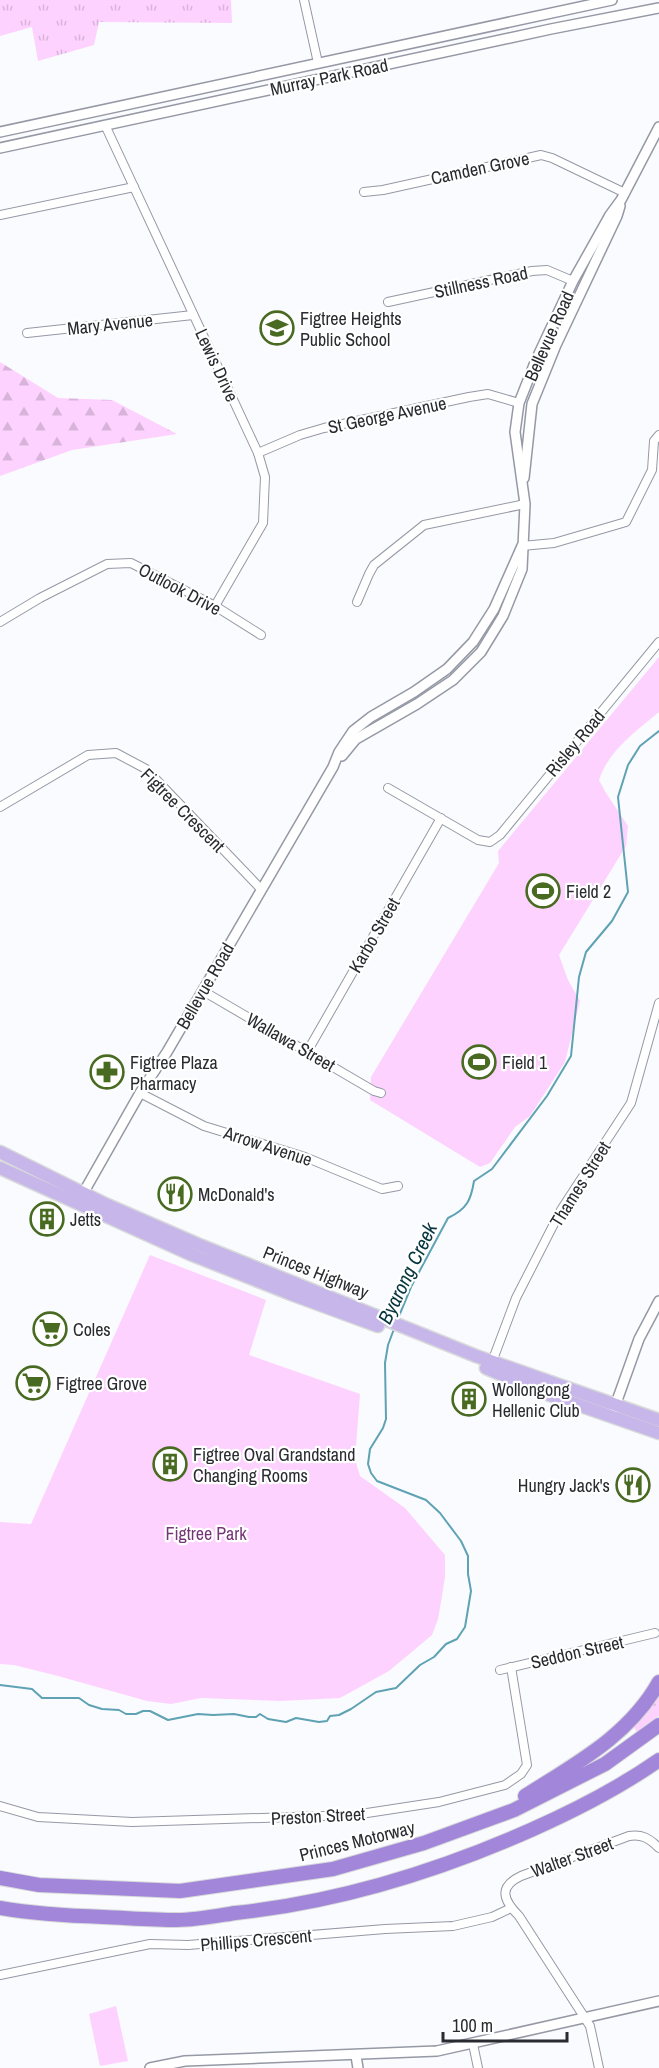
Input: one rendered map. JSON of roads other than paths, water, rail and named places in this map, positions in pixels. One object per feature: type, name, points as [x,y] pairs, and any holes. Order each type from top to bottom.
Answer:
[{"type":"highway","points":[[487,1820],[597,1750],[637,1714],[659,1682]]},
{"type":"highway","name":"Princes Motorway","points":[[0,1878],[39,1885],[180,1891],[333,1869],[424,1843],[514,1810],[605,1764],[659,1725]]},
{"type":"highway","points":[[0,1908],[27,1913],[178,1920],[261,1911],[338,1897],[404,1879],[494,1846],[562,1816],[617,1788],[659,1762]]},
{"type":"main road","name":"Princes Highway","points":[[0,1152],[80,1199],[190,1254],[291,1294],[492,1362],[613,1410],[659,1433]]},
{"type":"main road","name":"Princes Highway","points":[[3,1171],[80,1199]]},
{"type":"main road","name":"Princes Highway","points":[[404,1331],[547,1394],[659,1420]]},
{"type":"street","points":[[304,0],[318,63]]},
{"type":"street","name":"Murray Park Road","points":[[0,132],[612,0]]},
{"type":"street","name":"Murray Park Road","points":[[0,148],[551,29],[659,9]]},
{"type":"street","points":[[548,14],[551,29]]},
{"type":"street","name":"Lewis Drive","points":[[105,125],[258,453],[265,477],[263,523],[215,606]]},
{"type":"street","name":"Bellevue Road","points":[[80,1199],[333,767],[356,739],[453,680],[481,652],[503,616],[522,569],[525,504],[515,432],[519,403],[536,360],[573,281],[604,225],[623,197],[659,127]]},
{"type":"street","name":"Camden Grove","points":[[364,192],[383,190],[541,155],[552,158],[623,197]]},
{"type":"street","points":[[0,215],[134,187]]},
{"type":"street","name":"Bellevue Road","points":[[523,483],[532,404],[556,345],[617,216],[623,197]]},
{"type":"street","name":"Stillness Road","points":[[388,302],[532,271],[547,270],[573,281]]},
{"type":"street","name":"Mary Avenue","points":[[27,333],[193,315]]},
{"type":"street","name":"St George Avenue","points":[[258,453],[300,435],[324,428],[469,397],[488,394],[519,403]]},
{"type":"street","points":[[522,546],[554,543],[626,522],[652,470],[654,441],[659,435]]},
{"type":"street","points":[[357,602],[374,566],[424,525],[525,504]]},
{"type":"street","name":"Outlook Drive","points":[[0,622],[40,598],[107,564],[131,563],[215,606],[261,635]]},
{"type":"street","name":"Risley Road","points":[[441,818],[478,840],[490,842],[500,835],[659,642]]},
{"type":"street","name":"Figtree Crescent","points":[[0,807],[88,755],[116,753],[146,770],[261,889]]},
{"type":"street","points":[[388,788],[441,818]]},
{"type":"street","name":"Karbo Street","points":[[308,1052],[441,818]]},
{"type":"street","name":"Wallawa Street","points":[[202,991],[381,1093]]},
{"type":"street","name":"Thames Street","points":[[492,1362],[516,1298],[561,1210],[631,1103],[659,1003]]},
{"type":"street","name":"Arrow Avenue","points":[[140,1093],[204,1126],[305,1157],[382,1189],[398,1186]]},
{"type":"street","points":[[613,1410],[639,1339],[658,1304]]},
{"type":"street","name":"Seddon Street","points":[[500,1670],[655,1633]]},
{"type":"street","name":"Preston Street","points":[[0,1806],[38,1816],[132,1822],[354,1815],[439,1802],[505,1785],[521,1774],[527,1765],[511,1667]]},
{"type":"street","name":"Walter Street","points":[[511,1908],[505,1890],[508,1884],[521,1876],[629,1836],[646,1837],[659,1848]]},
{"type":"street","points":[[511,1908],[519,1916],[590,2025],[599,2068]]},
{"type":"street","name":"Phillips Crescent","points":[[0,1975],[150,1944],[188,1945],[385,1929],[453,1926],[492,1917],[511,1908]]},
{"type":"street","points":[[150,2068],[185,2061],[423,2053],[473,2044],[659,2001]]},
{"type":"street","points":[[473,2044],[478,2068]]},
{"type":"street","points":[[356,2056],[358,2068]]},
{"type":"waterway","name":"Byarong Creek","points":[[397,1321],[411,1287],[448,1218],[464,1207],[471,1194],[474,1181],[492,1169],[547,1096],[571,1056],[579,977],[586,952],[612,921],[628,892],[618,797],[628,765],[640,746],[659,731]]},
{"type":"waterway","name":"Byarong Creek","points":[[0,1685],[32,1689],[42,1698],[79,1698],[89,1705],[102,1709],[119,1710],[126,1714],[150,1711],[168,1720],[198,1714],[234,1714],[249,1717],[256,1717],[260,1714],[268,1719],[286,1722],[296,1718],[319,1722],[327,1721],[330,1716],[339,1715],[351,1709],[376,1692],[396,1688],[420,1665],[434,1657],[446,1644],[457,1639],[465,1627],[471,1591],[468,1556],[461,1541],[440,1513],[426,1500],[377,1481],[368,1464],[370,1449],[386,1419],[385,1363],[394,1329]]},
{"type":"place","name":"Figtree Heights Public School","points":[[277,328]]},
{"type":"place","name":"Field 2","points":[[543,891]]},
{"type":"place","name":"Field 1","points":[[479,1062]]},
{"type":"place","name":"Figtree Plaza Pharmacy","points":[[107,1072]]},
{"type":"place","name":"McDonald's","points":[[175,1194]]},
{"type":"place","name":"Jetts","points":[[47,1219]]},
{"type":"place","name":"Coles","points":[[50,1329]]},
{"type":"place","name":"Figtree Grove","points":[[33,1383]]},
{"type":"place","name":"Wollongong Hellenic Club","points":[[469,1399]]},
{"type":"place","name":"Figtree Oval Grandstand Changing Rooms","points":[[170,1464]]},
{"type":"place","name":"Hungry Jack's","points":[[633,1485]]},
{"type":"park label","name":"Figtree Park","points":[[206,1533]]}]
